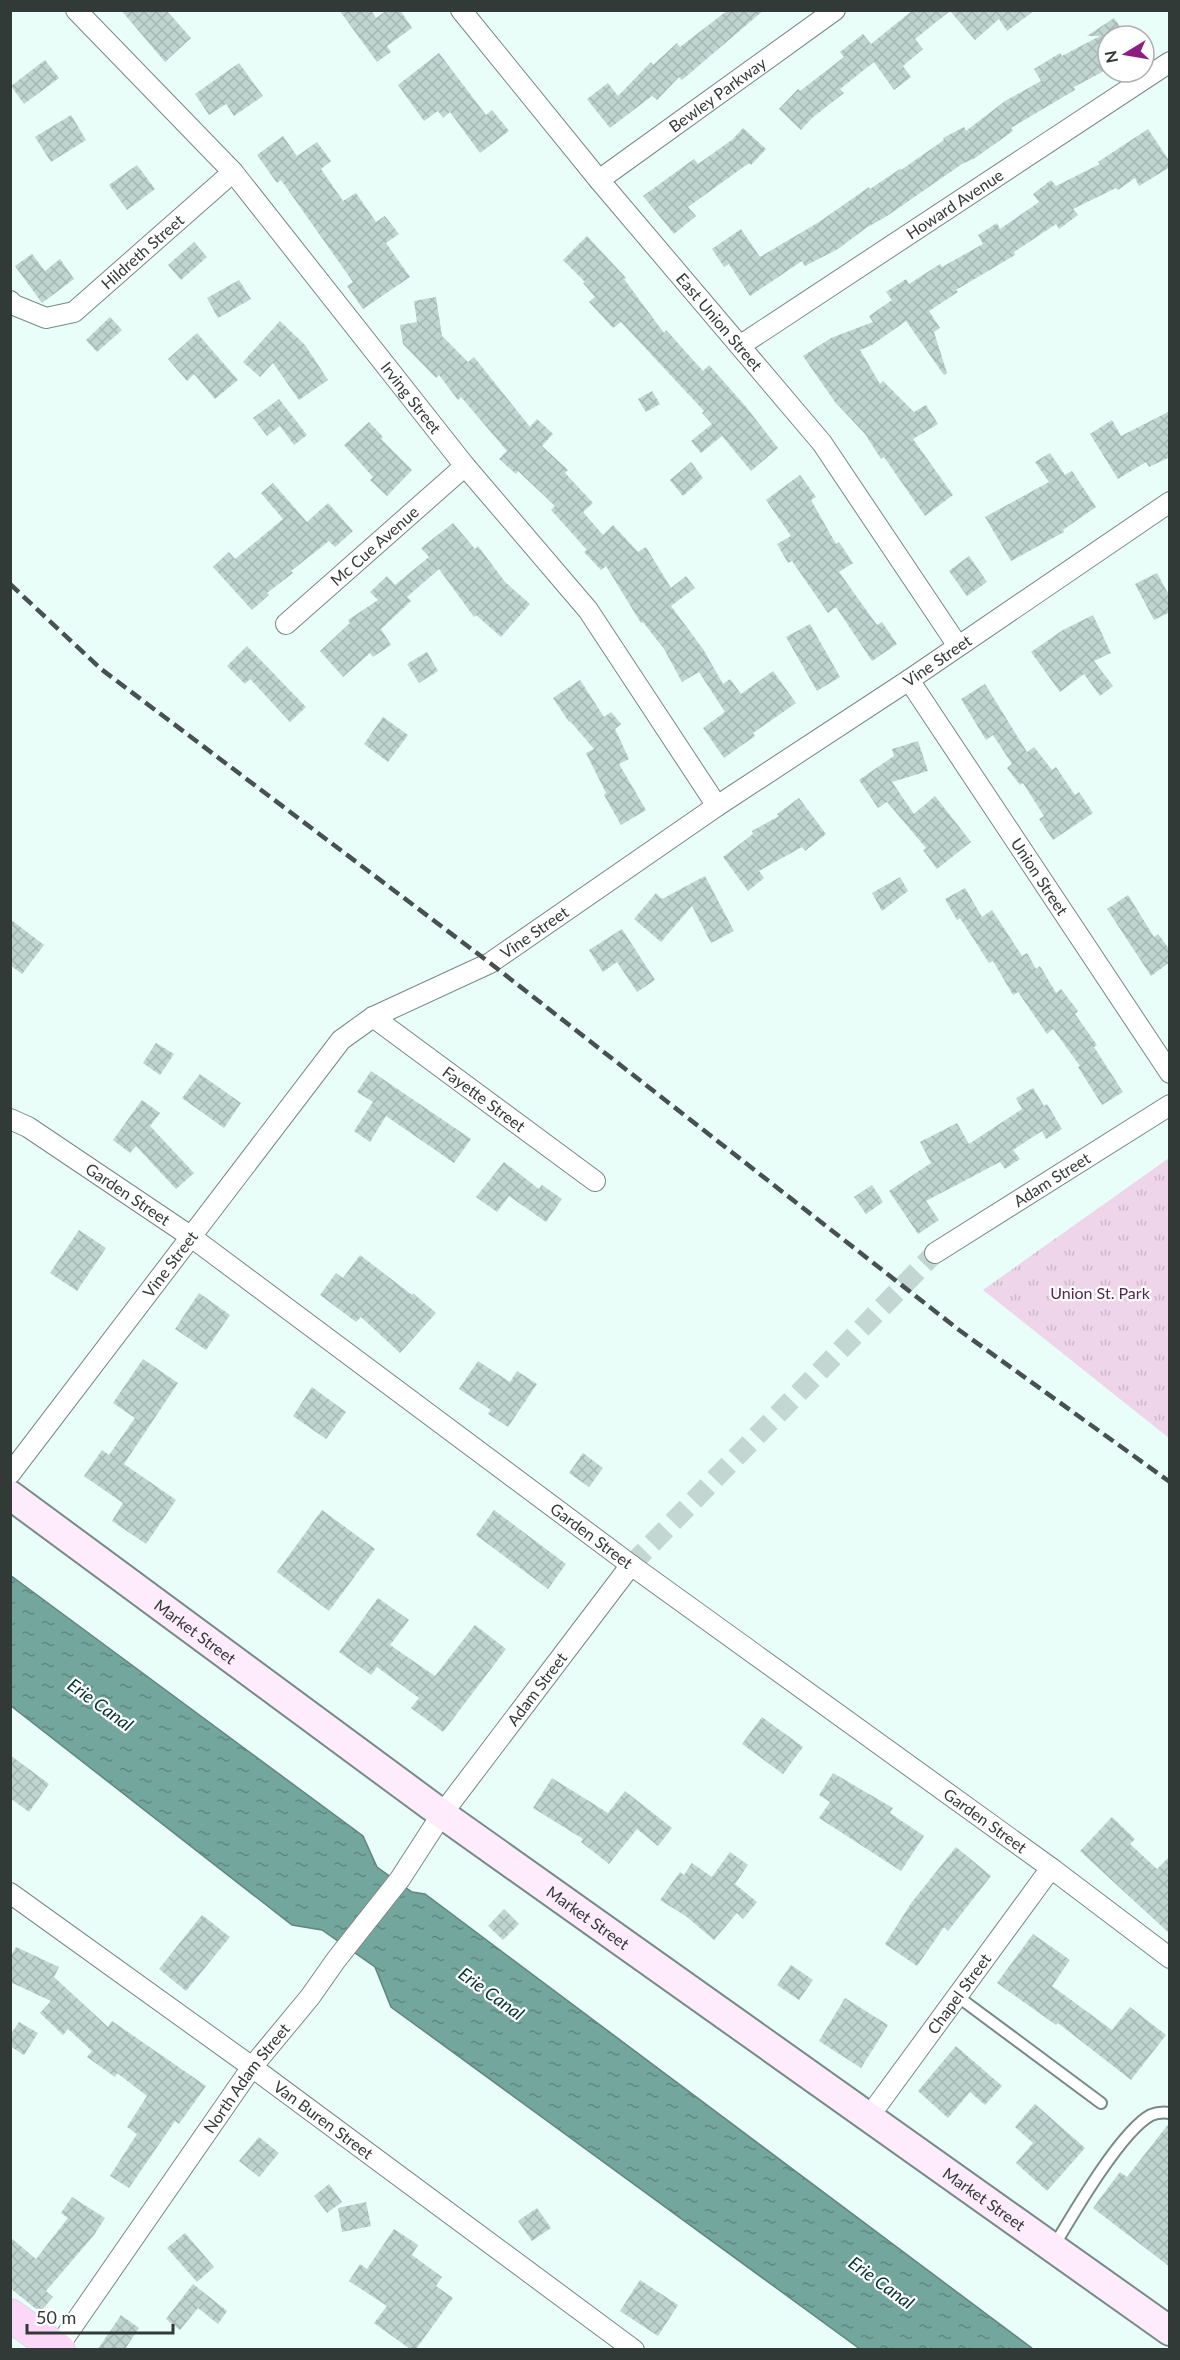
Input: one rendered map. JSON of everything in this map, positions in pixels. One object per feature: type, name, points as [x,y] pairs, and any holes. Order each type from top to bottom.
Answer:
[{"type":"main road","points":[[10,2315],[57,2349]]},
{"type":"street","name":"Irving Street","points":[[76,10],[233,172],[465,466],[588,610],[717,806]]},
{"type":"street","name":"East Union Street","points":[[461,10],[599,180],[822,443],[958,646]]},
{"type":"street","name":"Bewley Parkway","points":[[599,180],[835,10]]},
{"type":"street","name":"Howard Avenue","points":[[741,345],[1170,62]]},
{"type":"street","name":"Hildreth Street","points":[[10,301],[14,305],[46,318],[74,312],[233,172]]},
{"type":"street","name":"Mc Cue Avenue","points":[[286,624],[465,466]]},
{"type":"street","name":"Vine Street","points":[[10,1474],[341,1040],[373,1017],[489,963],[717,806],[909,680],[1170,502]]},
{"type":"street","name":"Union Street","points":[[909,680],[1170,1073]]},
{"type":"street","name":"Fayette Street","points":[[373,1017],[595,1181]]},
{"type":"street","name":"Adam Street","points":[[935,1253],[1170,1105]]},
{"type":"street","name":"Garden Street","points":[[10,1119],[28,1127],[190,1236],[631,1565],[1051,1868],[1170,1958]]},
{"type":"street","name":"Market Street","points":[[10,1495],[442,1814],[1170,2331]]},
{"type":"street","name":"Adam Street","points":[[442,1814],[631,1565]]},
{"type":"street","name":"North Adam Street","points":[[57,2349],[252,2067],[310,1997],[400,1879],[442,1814]]},
{"type":"street","name":"Chapel Street","points":[[868,2118],[1051,1868]]},
{"type":"street","name":"Van Buren Street","points":[[10,1893],[252,2067],[634,2349]]},
{"type":"lane","points":[[957,1996],[1101,2103]]},
{"type":"lane","points":[[1052,2249],[1091,2187],[1133,2128],[1152,2115],[1170,2113]]},
{"type":"green space","name":"Union St. Park","points":[[1169,1158],[1169,1438],[983,1290]]},
{"type":"water","name":"Erie Canal","points":[[10,1575],[363,1836],[377,1867],[412,1892],[425,1894],[1033,2349],[860,2349],[391,2007],[375,1967],[322,1930],[292,1925],[11,1706]]},
{"type":"building","points":[[121,10],[166,10],[191,38],[165,62]]},
{"type":"building","points":[[339,10],[371,10],[376,18],[387,10],[400,10],[412,28],[387,46],[391,52],[377,62]]},
{"type":"building","points":[[728,10],[764,10],[682,80],[679,77],[657,100],[652,96],[610,128],[587,99],[608,83],[618,96],[651,62],[653,65],[677,43],[680,47]]},
{"type":"building","points":[[913,10],[1035,10],[1007,31],[999,19],[975,40],[950,11],[915,39],[923,49],[903,66],[911,77],[894,90],[874,62],[840,89],[844,93],[812,118],[801,130],[779,109],[798,89],[800,91],[844,57],[840,52],[863,34],[871,44]]},
{"type":"building","points":[[1114,18],[1118,24],[1105,24]]},
{"type":"building","points":[[1096,30],[1096,36],[1087,36]]},
{"type":"building","points":[[1096,38],[1096,75],[1011,128],[1013,131],[975,158],[962,164],[838,249],[805,266],[802,261],[750,296],[729,264],[724,267],[712,249],[741,229],[760,257],[819,222],[869,187],[870,189],[901,170],[944,140],[943,138],[964,127],[966,131],[1005,101],[1041,81],[1034,69],[1060,53],[1062,56]]},
{"type":"building","points":[[439,53],[486,115],[492,110],[509,131],[480,153],[450,112],[443,118],[438,111],[424,121],[398,85]]},
{"type":"building","points":[[45,60],[59,78],[24,104],[11,86]]},
{"type":"building","points":[[239,63],[263,96],[234,116],[226,104],[209,115],[195,94]]},
{"type":"building","points":[[71,115],[86,140],[51,162],[35,137]]},
{"type":"building","points":[[743,128],[766,149],[751,165],[749,163],[688,207],[696,216],[674,234],[643,196],[694,159],[698,164],[733,139]]},
{"type":"building","points":[[1148,129],[1170,162],[1170,167],[1139,186],[1135,178],[1118,190],[1116,188],[1073,209],[1078,215],[1059,229],[1056,224],[1014,252],[1015,255],[956,290],[958,292],[929,311],[940,328],[934,332],[947,373],[944,375],[906,321],[872,345],[860,350],[880,384],[883,381],[914,412],[926,405],[938,424],[913,439],[953,495],[925,516],[884,457],[881,459],[865,434],[835,402],[803,356],[831,338],[873,322],[869,316],[892,300],[886,292],[906,279],[909,284],[940,264],[942,267],[983,244],[978,235],[997,223],[1000,229],[1039,202],[1033,194],[1051,180],[1056,186],[1100,164],[1098,162]]},
{"type":"building","points":[[283,136],[297,156],[317,142],[331,161],[321,169],[343,201],[356,193],[376,222],[385,216],[399,234],[386,243],[410,277],[363,309],[347,286],[353,282],[281,180],[277,183],[257,155]]},
{"type":"building","points":[[137,165],[155,189],[127,210],[109,185]]},
{"type":"building","points":[[587,236],[626,278],[624,279],[664,333],[666,330],[703,371],[709,365],[778,448],[751,471],[722,436],[701,453],[691,441],[712,424],[702,413],[704,411],[621,322],[613,328],[589,302],[595,297],[583,283],[585,282],[563,260]]},
{"type":"building","points":[[194,242],[207,257],[181,280],[168,265]]},
{"type":"building","points":[[32,254],[45,271],[60,259],[74,279],[42,303],[15,266]]},
{"type":"building","points":[[239,280],[251,299],[218,318],[207,298]]},
{"type":"building","points":[[436,297],[442,336],[468,362],[474,357],[530,427],[537,419],[553,434],[542,446],[568,470],[565,473],[593,503],[583,512],[603,535],[613,525],[638,552],[646,547],[671,588],[686,576],[695,588],[671,606],[703,649],[723,684],[730,679],[741,694],[773,671],[796,703],[753,733],[755,736],[724,758],[703,728],[725,712],[699,672],[682,682],[664,649],[643,622],[641,623],[606,566],[601,570],[584,552],[587,550],[551,510],[555,506],[518,471],[516,474],[499,459],[507,451],[461,397],[458,400],[439,375],[436,378],[403,344],[400,325],[417,322],[414,301]]},
{"type":"building","points":[[110,317],[122,330],[97,352],[86,340]]},
{"type":"building","points":[[280,321],[305,345],[328,380],[299,400],[273,363],[260,377],[243,362]]},
{"type":"building","points":[[197,333],[238,380],[215,399],[194,374],[187,381],[168,359]]},
{"type":"building","points":[[652,391],[660,404],[646,412],[638,399]]},
{"type":"building","points":[[279,399],[307,435],[294,445],[280,426],[267,436],[253,418]]},
{"type":"building","points":[[1170,411],[1170,457],[1149,467],[1146,462],[1118,479],[1090,434],[1112,420],[1121,436]]},
{"type":"building","points":[[369,422],[383,437],[381,439],[412,470],[387,496],[370,480],[373,477],[344,445]]},
{"type":"building","points":[[1050,453],[1065,475],[1072,471],[1096,507],[1063,530],[1064,532],[1011,561],[985,517],[1049,482],[1035,462]]},
{"type":"building","points":[[691,462],[703,478],[683,496],[670,480]]},
{"type":"building","points":[[800,475],[816,497],[811,500],[836,544],[839,542],[853,563],[839,572],[877,625],[882,622],[897,644],[872,661],[836,607],[828,613],[792,561],[788,563],[777,544],[791,536],[766,500]]},
{"type":"building","points":[[273,483],[307,522],[328,503],[353,531],[335,547],[329,541],[291,571],[293,573],[267,593],[269,595],[252,610],[213,567],[229,552],[235,559],[283,519],[261,493]]},
{"type":"building","points":[[453,523],[475,549],[478,546],[505,582],[530,604],[501,637],[476,615],[474,617],[439,569],[407,597],[411,601],[381,629],[391,645],[373,657],[370,653],[343,677],[320,651],[350,623],[348,620],[378,600],[370,592],[387,576],[395,585],[429,557],[421,548]]},
{"type":"building","points":[[969,556],[987,582],[967,596],[949,571]]},
{"type":"building","points":[[1157,573],[1170,597],[1170,612],[1154,620],[1135,584]]},
{"type":"building","points":[[1093,615],[1111,653],[1094,661],[1113,686],[1100,696],[1084,674],[1060,692],[1031,652],[1063,630]]},
{"type":"building","points":[[810,624],[840,677],[817,691],[786,637]]},
{"type":"building","points":[[247,646],[306,707],[290,722],[250,679],[245,684],[227,666]]},
{"type":"building","points":[[427,652],[438,671],[419,683],[407,664]]},
{"type":"building","points":[[580,680],[604,717],[611,712],[621,724],[615,729],[629,759],[619,764],[646,810],[621,825],[604,795],[606,793],[586,753],[594,749],[569,722],[553,698]]},
{"type":"building","points":[[985,684],[1027,752],[1034,747],[1052,770],[1056,767],[1075,795],[1079,792],[1093,813],[1053,840],[1039,819],[1044,816],[1023,783],[1020,785],[1007,768],[1012,764],[993,735],[986,740],[961,699]]},
{"type":"building","points":[[383,717],[408,735],[388,762],[364,744]]},
{"type":"building","points":[[918,741],[928,771],[892,782],[914,814],[935,796],[971,842],[937,869],[923,850],[926,848],[887,802],[878,808],[859,780],[894,756],[892,749]]},
{"type":"building","points":[[799,798],[826,834],[805,851],[802,847],[759,871],[764,878],[748,891],[723,857],[753,834],[752,831],[779,816],[777,814]]},
{"type":"building","points":[[705,876],[734,931],[711,943],[692,906],[661,942],[634,919],[656,893],[662,899]]},
{"type":"building","points":[[900,877],[908,891],[882,911],[872,893]]},
{"type":"building","points":[[965,888],[982,917],[992,910],[1022,956],[1027,953],[1036,969],[1040,966],[1056,993],[1061,989],[1078,1011],[1075,1014],[1097,1045],[1094,1047],[1123,1092],[1102,1105],[1078,1067],[1080,1066],[1053,1029],[1047,1034],[1018,992],[1013,995],[993,961],[989,963],[960,918],[957,920],[945,899]]},
{"type":"building","points":[[1128,895],[1154,937],[1158,934],[1170,950],[1170,962],[1151,976],[1107,909]]},
{"type":"building","points":[[10,919],[44,945],[22,974],[10,965]]},
{"type":"building","points":[[622,929],[655,980],[637,992],[617,962],[603,972],[589,950]]},
{"type":"building","points":[[156,1043],[174,1054],[160,1075],[143,1063]]},
{"type":"building","points":[[371,1071],[471,1139],[454,1163],[386,1116],[370,1142],[354,1131],[373,1102],[357,1092]]},
{"type":"building","points":[[200,1074],[241,1103],[224,1128],[182,1098]]},
{"type":"building","points":[[1033,1088],[1044,1106],[1047,1104],[1062,1129],[1046,1139],[1042,1131],[1013,1150],[1020,1159],[1005,1169],[1000,1162],[926,1201],[939,1220],[918,1234],[889,1191],[931,1163],[920,1142],[957,1123],[969,1144],[1022,1109],[1016,1098]]},
{"type":"building","points":[[142,1100],[160,1113],[150,1126],[194,1173],[176,1189],[136,1146],[130,1153],[113,1140]]},
{"type":"building","points":[[504,1162],[539,1189],[542,1185],[562,1199],[546,1222],[509,1196],[497,1212],[476,1197]]},
{"type":"building","points":[[872,1185],[883,1202],[866,1214],[854,1197]]},
{"type":"building","points":[[79,1230],[106,1248],[77,1291],[50,1273]]},
{"type":"building","points":[[360,1255],[412,1295],[413,1293],[436,1313],[400,1353],[361,1317],[356,1322],[320,1295],[336,1273],[343,1278]]},
{"type":"building","points":[[199,1293],[230,1315],[206,1350],[175,1329]]},
{"type":"building","points":[[143,1359],[178,1383],[124,1464],[176,1500],[146,1544],[112,1521],[123,1503],[84,1476],[102,1450],[109,1455],[135,1418],[113,1403]]},
{"type":"building","points":[[478,1361],[510,1382],[517,1371],[537,1384],[508,1427],[488,1414],[491,1410],[459,1389]]},
{"type":"building","points":[[312,1387],[346,1412],[326,1439],[293,1416]]},
{"type":"building","points":[[583,1453],[603,1468],[589,1487],[569,1473]]},
{"type":"building","points":[[322,1510],[375,1549],[329,1611],[277,1572]]},
{"type":"building","points":[[494,1510],[566,1564],[548,1589],[476,1535]]},
{"type":"building","points":[[378,1598],[409,1620],[390,1645],[435,1676],[475,1625],[506,1649],[443,1732],[411,1708],[419,1698],[377,1667],[371,1675],[339,1652]]},
{"type":"building","points":[[762,1717],[803,1747],[783,1774],[742,1744]]},
{"type":"building","points":[[10,1755],[49,1784],[29,1812],[10,1798]]},
{"type":"building","points":[[833,1773],[893,1808],[890,1813],[924,1836],[901,1871],[819,1818],[830,1802],[819,1795]]},
{"type":"building","points":[[552,1778],[608,1813],[625,1791],[672,1828],[658,1846],[637,1829],[609,1864],[581,1842],[583,1839],[533,1808]]},
{"type":"building","points":[[1112,1817],[1135,1839],[1130,1844],[1157,1869],[1170,1856],[1170,1934],[1080,1851]]},
{"type":"building","points":[[956,1847],[991,1876],[948,1931],[944,1927],[917,1966],[885,1944],[912,1902]]},
{"type":"building","points":[[730,1852],[748,1865],[735,1884],[757,1902],[743,1919],[737,1913],[714,1940],[687,1917],[660,1900],[680,1872],[684,1875],[692,1863],[712,1877]]},
{"type":"building","points":[[504,1909],[519,1924],[503,1940],[488,1926]]},
{"type":"building","points":[[202,1915],[230,1937],[186,1991],[159,1969]]},
{"type":"building","points":[[1033,1934],[1070,1960],[1052,1986],[1112,2030],[1130,2007],[1166,2035],[1131,2080],[1058,2023],[1056,2025],[997,1983]]},
{"type":"building","points":[[16,1947],[59,1967],[54,1977],[108,2027],[112,2021],[206,2086],[179,2124],[175,2121],[129,2188],[110,2176],[137,2134],[127,2127],[147,2096],[117,2073],[115,2077],[87,2057],[92,2051],[68,2029],[63,2035],[40,2013],[51,2001],[10,1982],[10,1958]]},
{"type":"building","points":[[791,1965],[813,1980],[799,2000],[777,1985]]},
{"type":"building","points":[[845,1998],[888,2025],[861,2068],[819,2041]]},
{"type":"building","points":[[19,2022],[38,2033],[24,2055],[10,2046],[10,2035]]},
{"type":"building","points":[[956,2046],[1002,2086],[985,2105],[970,2092],[948,2118],[918,2091]]},
{"type":"building","points":[[1035,2104],[1085,2148],[1047,2191],[1016,2163],[1033,2143],[1015,2127]]},
{"type":"building","points":[[1170,2122],[1170,2267],[1093,2208],[1120,2172],[1127,2177]]},
{"type":"building","points":[[259,2137],[279,2153],[259,2177],[239,2161]]},
{"type":"building","points":[[329,2184],[342,2202],[327,2213],[314,2196]]},
{"type":"building","points":[[72,2197],[105,2218],[94,2235],[46,2291],[53,2297],[40,2312],[10,2288],[10,2237],[36,2259],[68,2218],[61,2213]]},
{"type":"building","points":[[366,2202],[371,2226],[342,2232],[338,2208]]},
{"type":"building","points":[[537,2208],[551,2228],[532,2241],[518,2221]]},
{"type":"building","points":[[394,2229],[418,2245],[412,2255],[442,2277],[436,2286],[453,2298],[416,2349],[410,2349],[374,2323],[387,2306],[349,2281],[360,2264],[367,2269]]},
{"type":"building","points":[[185,2233],[214,2267],[197,2282],[167,2248]]},
{"type":"building","points":[[640,2280],[678,2305],[658,2336],[620,2311]]},
{"type":"building","points":[[193,2284],[227,2311],[218,2324],[198,2308],[180,2330],[166,2319]]},
{"type":"building","points":[[121,2315],[139,2328],[125,2349],[98,2349]]},
{"type":"tunnel","points":[[631,1565],[935,1253]]},
{"type":"railway","points":[[10,584],[101,669],[490,963],[959,1330],[1170,1482]]}]
